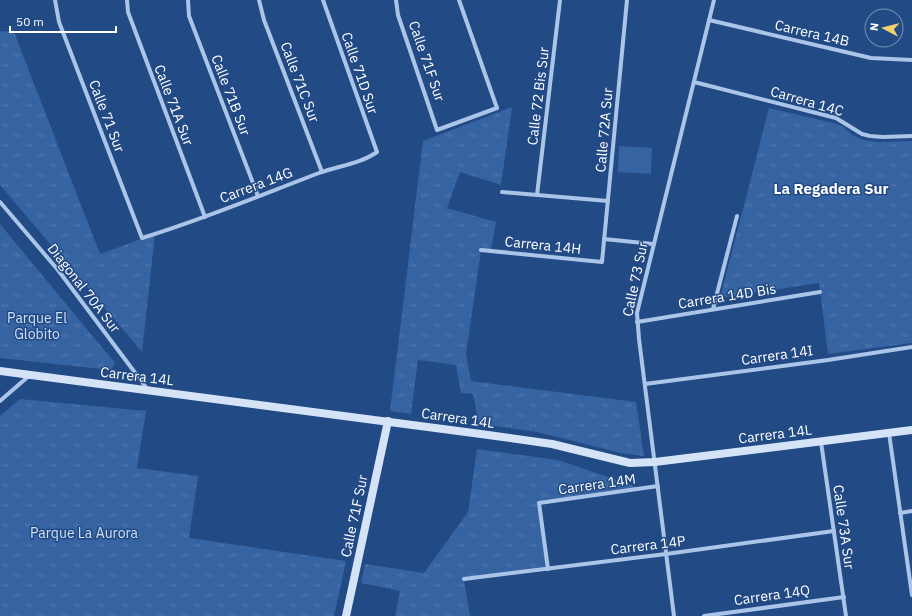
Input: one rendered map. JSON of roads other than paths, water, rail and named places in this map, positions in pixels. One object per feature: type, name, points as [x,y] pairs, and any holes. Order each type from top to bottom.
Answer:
[{"type":"street","name":"Calle 71 Sur","points":[[55,0],[59,22],[142,238]]},
{"type":"street","name":"Calle 71A Sur","points":[[128,0],[128,12],[204,217]]},
{"type":"street","name":"Calle 71B Sur","points":[[188,0],[189,16],[258,196]]},
{"type":"street","name":"Calle 71C Sur","points":[[259,0],[264,20],[322,172]]},
{"type":"street","name":"Calle 71D Sur","points":[[323,0],[377,152]]},
{"type":"street","name":"Calle 71F Sur","points":[[396,0],[398,15],[437,130],[497,108],[459,0]]},
{"type":"street","name":"Calle 72 Bis Sur","points":[[537,195],[560,0]]},
{"type":"street","name":"Calle 72A Sur","points":[[602,262],[627,0]]},
{"type":"street","name":"Calle 73 Sur","points":[[674,616],[637,322],[640,299],[714,0]]},
{"type":"street","name":"Carrera 14B","points":[[709,20],[870,58],[912,60]]},
{"type":"street","name":"Carrera 14C","points":[[694,82],[836,118],[862,134],[870,136],[912,136]]},
{"type":"street","name":"Carrera 14G","points":[[142,238],[204,217],[322,172],[368,158],[377,152]]},
{"type":"street","points":[[502,192],[608,202]]},
{"type":"street","name":"Diagonal 70A Sur","points":[[0,202],[58,270],[148,390]]},
{"type":"street","points":[[713,309],[736,216]]},
{"type":"street","points":[[604,239],[654,244]]},
{"type":"street","name":"Carrera 14H","points":[[481,250],[602,262]]},
{"type":"street","name":"Carrera 14D Bis","points":[[637,322],[820,292]]},
{"type":"street","name":"Carrera 14I","points":[[645,384],[828,360],[912,347]]},
{"type":"street","name":"Carrera 14L","points":[[0,371],[552,444],[630,462],[655,462],[912,430]]},
{"type":"street","points":[[0,401],[30,375]]},
{"type":"street","name":"Calle 71F Sur","points":[[346,616],[388,422]]},
{"type":"street","points":[[889,433],[912,596]]},
{"type":"street","name":"Calle 73A Sur","points":[[821,442],[846,616]]},
{"type":"street","name":"Carrera 14M","points":[[548,569],[539,503],[658,486]]},
{"type":"street","points":[[900,513],[912,511]]},
{"type":"street","name":"Carrera 14P","points":[[464,579],[834,531]]},
{"type":"street","name":"Carrera 14Q","points":[[704,616],[844,597]]},
{"type":"district","name":"La Regadera Sur","points":[[831,189]]},
{"type":"park label","name":"Parque El Globito","points":[[37,326]]},
{"type":"park label","name":"Parque La Aurora","points":[[84,533]]}]
